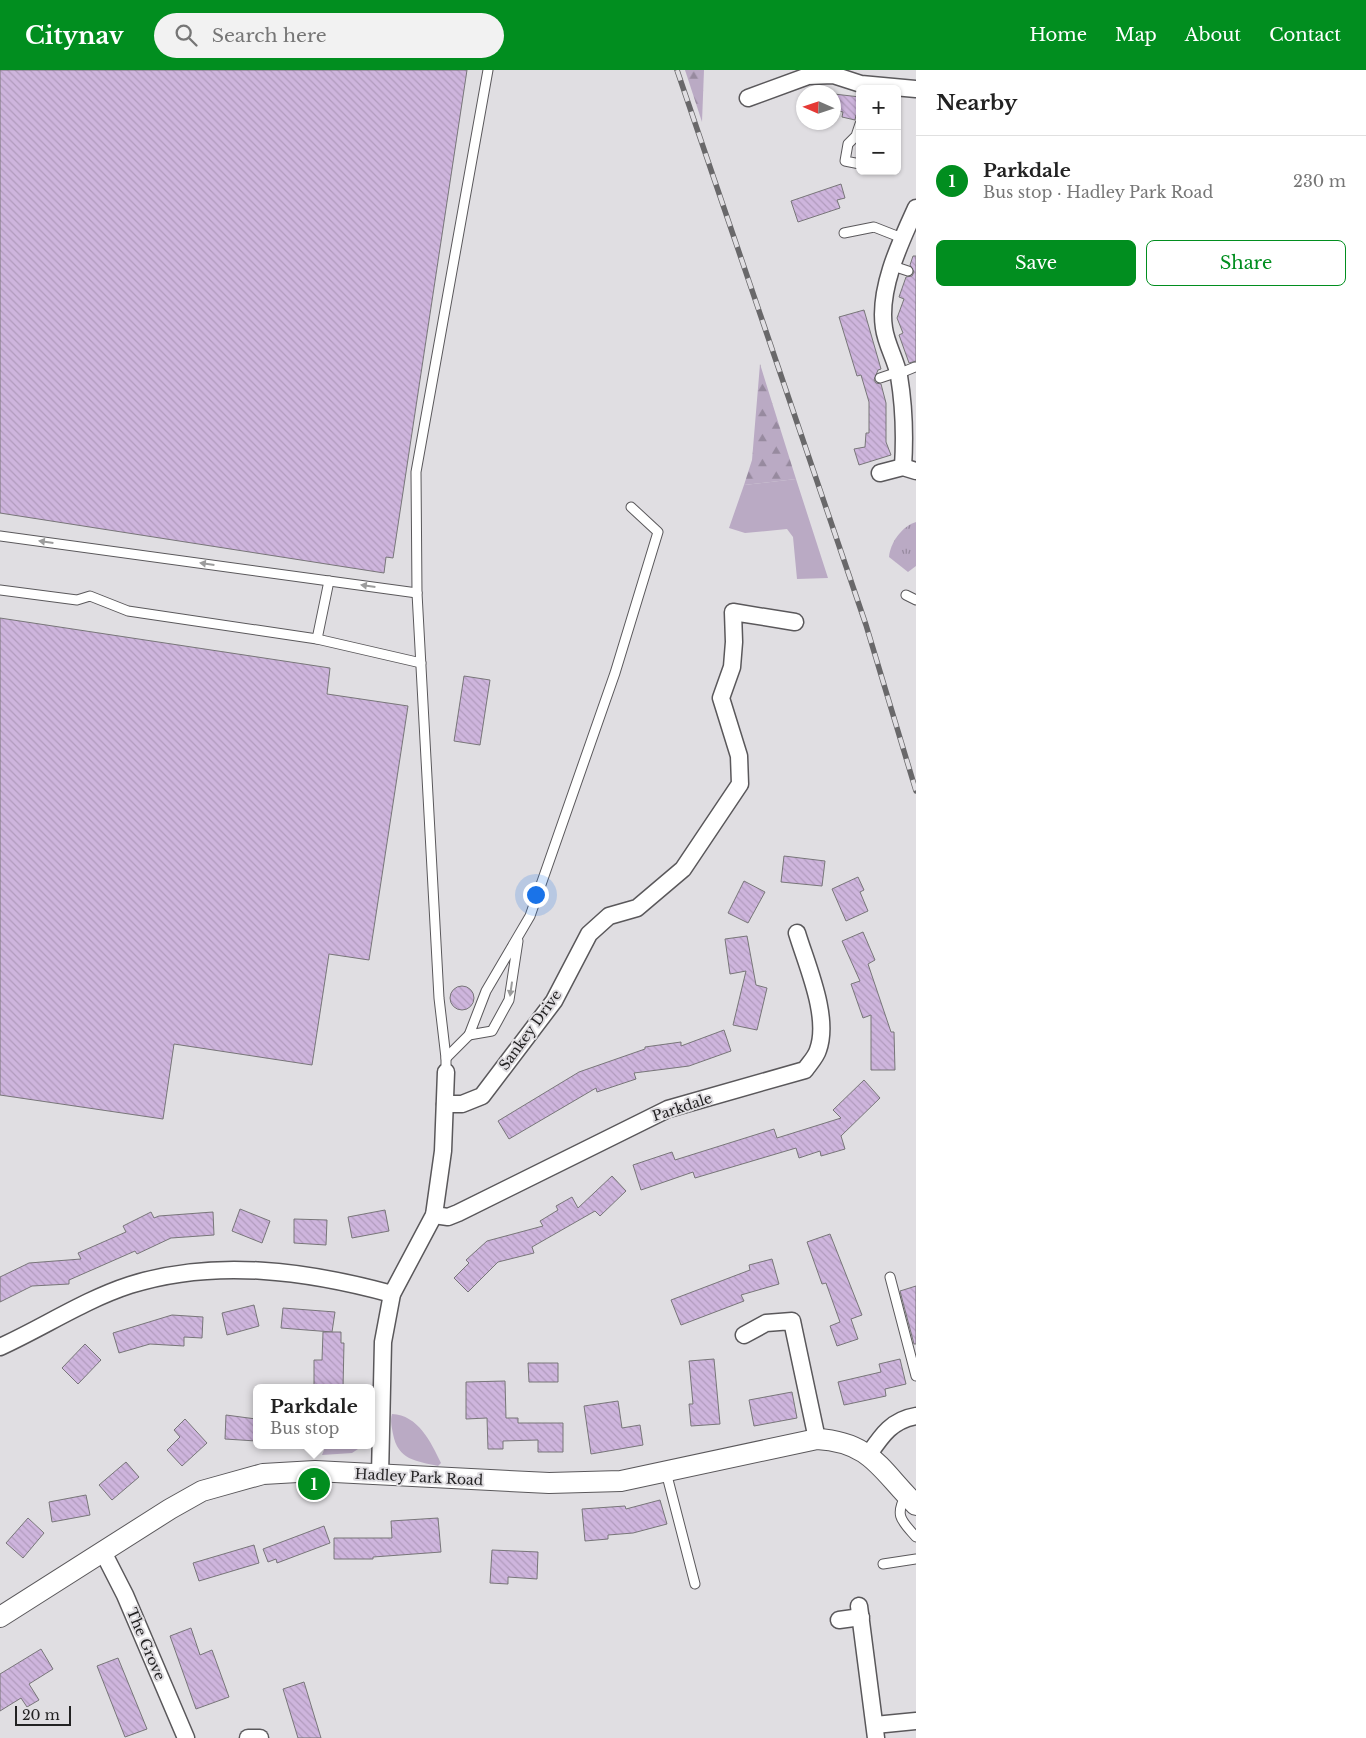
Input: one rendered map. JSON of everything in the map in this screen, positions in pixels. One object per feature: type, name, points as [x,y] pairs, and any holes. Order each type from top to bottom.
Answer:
[{"type":"street","points":[[748,98],[808,76],[834,75],[862,85]]},
{"type":"street","points":[[901,88],[916,89]]},
{"type":"street","points":[[880,473],[909,469],[911,428],[898,373],[884,328],[886,288],[900,268],[902,238],[916,208]]},
{"type":"street","name":"Sankey Drive","points":[[445,1104],[462,1104],[482,1096],[554,1001],[589,934],[609,916],[636,908],[683,869],[740,784],[739,756],[721,698],[732,666],[733,612],[796,622]]},
{"type":"street","name":"Parkdale","points":[[434,1215],[448,1217],[668,1109],[805,1070],[818,1052],[823,1029],[814,988],[797,933]]},
{"type":"street","points":[[380,1475],[383,1342],[392,1294],[434,1215],[443,1151],[446,1065]]},
{"type":"street","points":[[0,1347],[96,1298],[131,1285],[193,1271],[294,1274],[359,1285],[392,1294]]},
{"type":"street","points":[[744,1335],[766,1322],[792,1321],[818,1439]]},
{"type":"street","points":[[869,1454],[886,1430],[897,1421],[916,1416]]},
{"type":"street","name":"Hadley Park Road","points":[[0,1617],[170,1509],[202,1491],[262,1474],[315,1471],[549,1483],[621,1481],[818,1439],[845,1442],[869,1454],[911,1500]]},
{"type":"street","name":"The Grove","points":[[103,1552],[125,1595],[186,1738]]},
{"type":"street","points":[[839,1620],[860,1612],[876,1731],[916,1721]]},
{"type":"street","points":[[248,1738],[260,1738]]},
{"type":"lane","points":[[446,1065],[439,998],[417,592],[416,472],[488,70]]},
{"type":"lane","points":[[856,136],[848,144],[845,161],[856,163]]},
{"type":"lane","points":[[844,233],[874,227],[902,238]]},
{"type":"lane","points":[[880,378],[915,367]]},
{"type":"lane","points":[[446,1065],[469,1035],[486,991],[518,941],[530,916],[615,673],[658,532],[631,508]]},
{"type":"lane","points":[[0,536],[417,592]]},
{"type":"lane","points":[[317,639],[329,581]]},
{"type":"lane","points":[[0,590],[77,600],[90,596],[128,611],[317,639],[421,663]]},
{"type":"lane","points":[[906,595],[916,600]]},
{"type":"lane","points":[[469,1035],[492,1031],[509,1000],[518,941]]},
{"type":"lane","points":[[890,1277],[916,1376]]},
{"type":"lane","points":[[666,1472],[695,1584]]},
{"type":"lane","points":[[911,1500],[899,1506],[899,1514],[916,1537]]},
{"type":"lane","points":[[883,1564],[916,1559]]},
{"type":"green space","points":[[685,70],[704,70],[702,122]]},
{"type":"green space","points":[[760,364],[796,479],[744,485],[752,460]]},
{"type":"green space","points":[[796,479],[828,578],[797,579],[793,537],[787,529],[745,533],[729,528],[744,485]]},
{"type":"green space","points":[[916,522],[916,566],[908,572],[889,557],[894,541],[906,527]]},
{"type":"green space","points":[[392,1414],[409,1419],[416,1424],[433,1447],[441,1463],[438,1466],[415,1461],[399,1449],[393,1434]]},
{"type":"green space","points":[[324,1449],[358,1449],[352,1453],[322,1455]]},
{"type":"building","points":[[0,70],[467,70],[393,558],[386,557],[384,573],[0,513]]},
{"type":"building","points":[[841,95],[856,97],[855,120],[842,117],[843,112],[841,112]]},
{"type":"building","points":[[841,184],[845,198],[837,200],[840,208],[798,222],[791,201]]},
{"type":"building","points":[[913,256],[916,256],[916,361],[909,363],[899,335],[903,333],[897,318],[904,299],[899,297],[906,277],[912,276],[914,272],[910,265]]},
{"type":"building","points":[[864,310],[881,369],[878,370],[874,380],[876,383],[881,384],[886,403],[886,442],[891,455],[859,465],[854,449],[865,447],[866,433],[869,433],[869,402],[861,375],[857,376],[839,317]]},
{"type":"building","points":[[0,618],[330,668],[327,694],[408,706],[369,960],[329,954],[312,1065],[174,1044],[163,1119],[0,1095]]},
{"type":"building","points":[[464,676],[490,680],[480,745],[454,741]]},
{"type":"building","points":[[784,856],[825,861],[822,886],[781,882]]},
{"type":"building","points":[[858,877],[864,890],[860,892],[868,911],[846,921],[832,889]]},
{"type":"building","points":[[744,881],[765,892],[748,923],[728,913]]},
{"type":"building","points":[[863,932],[875,960],[868,964],[891,1032],[894,1032],[895,1070],[871,1070],[871,1015],[863,1018],[851,984],[860,981],[842,941]]},
{"type":"building","points":[[747,936],[756,985],[767,988],[757,1030],[733,1025],[746,971],[730,974],[725,939]]},
{"type":"building","points":[[462,986],[471,989],[474,998],[471,1007],[462,1010],[453,1007],[450,998],[453,989]]},
{"type":"building","points":[[724,1030],[731,1051],[689,1066],[634,1073],[636,1079],[597,1092],[596,1088],[509,1139],[498,1121],[579,1072],[645,1049],[645,1047],[681,1042],[681,1046]]},
{"type":"building","points":[[864,1080],[880,1098],[841,1136],[845,1149],[821,1156],[820,1151],[799,1158],[796,1148],[695,1178],[693,1172],[641,1190],[633,1165],[672,1152],[675,1160],[774,1129],[777,1138],[841,1118],[833,1110]]},
{"type":"building","points":[[612,1176],[626,1191],[600,1216],[595,1211],[532,1247],[534,1253],[498,1262],[468,1292],[454,1278],[469,1263],[466,1260],[487,1241],[543,1226],[540,1221],[558,1210],[556,1206],[572,1197],[578,1208]]},
{"type":"building","points":[[240,1209],[270,1221],[262,1243],[232,1231]]},
{"type":"building","points":[[385,1210],[389,1231],[352,1238],[348,1217]]},
{"type":"building","points":[[151,1212],[154,1218],[213,1212],[214,1235],[171,1238],[137,1254],[135,1251],[69,1280],[69,1284],[32,1286],[0,1302],[0,1277],[29,1263],[81,1259],[78,1253],[126,1232],[123,1226]]},
{"type":"building","points":[[294,1219],[327,1220],[326,1245],[294,1243]]},
{"type":"building","points":[[830,1234],[862,1315],[851,1319],[858,1339],[837,1346],[830,1326],[840,1322],[826,1283],[822,1284],[807,1242]]},
{"type":"building","points":[[772,1259],[779,1284],[741,1295],[744,1301],[681,1325],[671,1300],[750,1270],[749,1265]]},
{"type":"building","points":[[916,1286],[916,1344],[914,1344],[900,1291]]},
{"type":"building","points":[[254,1305],[259,1326],[227,1335],[222,1313]]},
{"type":"building","points":[[283,1308],[335,1312],[332,1332],[281,1328]]},
{"type":"building","points":[[172,1315],[203,1317],[202,1338],[184,1337],[184,1346],[150,1344],[119,1353],[113,1333]]},
{"type":"building","points":[[323,1332],[341,1332],[341,1343],[344,1343],[343,1384],[314,1384],[314,1360],[322,1360]]},
{"type":"building","points":[[85,1344],[101,1360],[78,1384],[62,1368]]},
{"type":"building","points":[[714,1359],[720,1424],[691,1426],[689,1404],[693,1404],[689,1361]]},
{"type":"building","points":[[900,1359],[906,1384],[885,1389],[886,1396],[844,1405],[838,1382],[881,1372],[879,1364]]},
{"type":"building","points":[[528,1363],[558,1363],[558,1382],[529,1382]]},
{"type":"building","points":[[505,1381],[506,1418],[518,1418],[518,1423],[563,1423],[563,1452],[538,1452],[538,1440],[503,1441],[503,1449],[488,1449],[487,1418],[466,1419],[466,1382]]},
{"type":"building","points":[[792,1392],[797,1418],[754,1426],[749,1400]]},
{"type":"building","points":[[618,1401],[622,1428],[640,1425],[643,1445],[591,1454],[584,1406]]},
{"type":"building","points":[[226,1415],[253,1419],[253,1441],[225,1439]]},
{"type":"building","points":[[185,1419],[207,1443],[182,1466],[167,1450],[180,1437],[174,1430]]},
{"type":"building","points":[[126,1462],[139,1477],[112,1500],[99,1485]]},
{"type":"building","points":[[86,1495],[90,1515],[52,1522],[49,1502]]},
{"type":"building","points":[[660,1500],[667,1524],[633,1533],[608,1535],[608,1539],[585,1541],[582,1509],[625,1506],[626,1509]]},
{"type":"building","points":[[28,1518],[44,1533],[23,1558],[6,1543]]},
{"type":"building","points":[[438,1518],[441,1552],[373,1557],[373,1559],[334,1559],[334,1538],[392,1538],[391,1521]]},
{"type":"building","points":[[324,1526],[330,1543],[277,1563],[276,1559],[268,1562],[263,1549]]},
{"type":"building","points":[[254,1545],[259,1563],[199,1581],[193,1563]]},
{"type":"building","points":[[492,1550],[538,1552],[537,1579],[508,1577],[508,1584],[490,1583]]},
{"type":"building","points":[[191,1628],[200,1655],[212,1650],[229,1697],[196,1709],[170,1636]]},
{"type":"building","points":[[41,1649],[53,1669],[29,1684],[39,1700],[27,1707],[21,1698],[0,1711],[0,1674]]},
{"type":"building","points":[[118,1658],[147,1729],[125,1737],[97,1666]]},
{"type":"building","points":[[304,1682],[321,1738],[298,1738],[283,1689]]},
{"type":"railway","points":[[677,70],[866,625],[916,791]]},
{"type":"place","name":"Parkdale","points":[[314,1484]]}]
